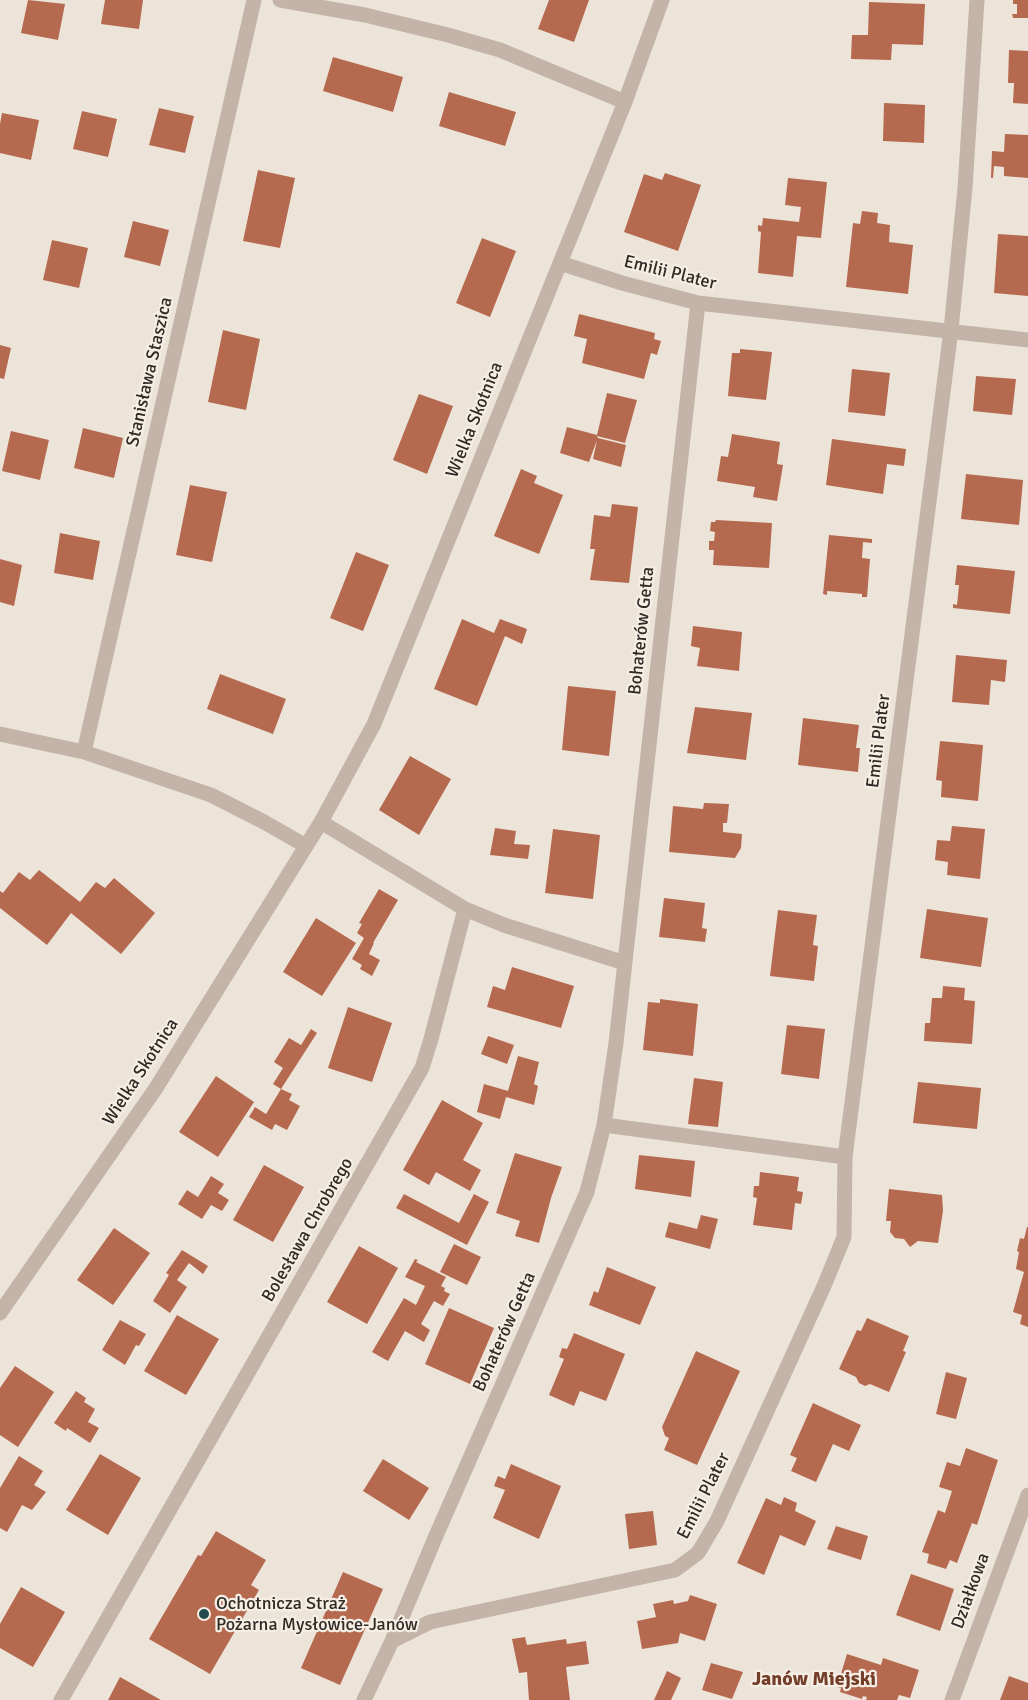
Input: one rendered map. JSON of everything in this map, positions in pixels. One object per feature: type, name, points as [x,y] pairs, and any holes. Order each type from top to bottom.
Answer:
[{"type":"street","name":"Stanisława Staszica","points":[[84,752],[254,0]]},
{"type":"street","points":[[280,0],[365,15],[500,50],[625,102]]},
{"type":"street","name":"Wielka Skotnica","points":[[0,1313],[156,1088],[321,822],[374,724],[625,102],[662,0]]},
{"type":"street","name":"Emilii Plater","points":[[392,1641],[430,1622],[675,1570],[698,1553],[722,1511],[844,1237],[845,1157],[951,330],[965,188],[977,0]]},
{"type":"street","name":"Emilii Plater","points":[[560,263],[622,283],[698,303],[1028,340]]},
{"type":"street","name":"Bohaterów Getta","points":[[364,1700],[392,1641],[587,1192],[604,1125],[616,1043],[698,303]]},
{"type":"street","points":[[0,734],[84,752],[211,795],[306,846]]},
{"type":"street","points":[[321,822],[465,909],[504,925],[625,963]]},
{"type":"street","name":"Bolesława Chrobrego","points":[[61,1700],[422,1068],[465,909]]},
{"type":"street","points":[[604,1125],[845,1157]]},
{"type":"street","name":"Działkowa","points":[[952,1700],[1028,1495]]},
{"type":"building","points":[[28,0],[65,4],[58,40],[21,33]]},
{"type":"building","points":[[105,0],[143,0],[139,29],[101,24]]},
{"type":"building","points":[[549,0],[589,0],[574,42],[538,29]]},
{"type":"building","points":[[1013,0],[1028,0],[1028,18],[1013,18],[1012,14],[1017,14],[1017,4],[1013,4]]},
{"type":"building","points":[[869,2],[925,4],[923,45],[892,44],[891,60],[851,59],[852,35],[868,35]]},
{"type":"building","points":[[1009,50],[1028,51],[1028,104],[1013,103],[1014,83],[1008,83]]},
{"type":"building","points":[[333,57],[403,77],[393,112],[323,91]]},
{"type":"building","points":[[449,92],[516,112],[505,146],[439,126]]},
{"type":"building","points":[[884,103],[925,105],[924,143],[883,141]]},
{"type":"building","points":[[159,108],[194,116],[185,153],[149,145]]},
{"type":"building","points":[[82,111],[117,119],[108,157],[73,149]]},
{"type":"building","points":[[2,113],[39,120],[31,160],[0,153]]},
{"type":"building","points":[[1005,134],[1028,135],[1028,178],[1004,176],[1004,167],[994,166],[993,178],[991,178],[992,151],[1004,152]]},
{"type":"building","points":[[258,170],[295,178],[280,248],[243,241]]},
{"type":"building","points":[[665,173],[701,185],[678,251],[624,232],[644,174],[662,180]]},
{"type":"building","points":[[788,178],[827,182],[821,238],[797,236],[793,277],[758,273],[761,232],[758,231],[758,225],[762,226],[763,218],[799,222],[801,207],[785,205]]},
{"type":"building","points":[[862,211],[878,213],[877,223],[890,225],[889,242],[913,245],[908,294],[846,287],[853,223],[860,224]]},
{"type":"building","points":[[133,221],[169,230],[160,266],[124,257]]},
{"type":"building","points":[[998,234],[1028,236],[1028,296],[994,293]]},
{"type":"building","points":[[482,238],[516,251],[490,317],[456,303]]},
{"type":"building","points":[[52,240],[88,248],[79,288],[43,280]]},
{"type":"building","points":[[579,314],[655,333],[654,339],[661,341],[657,355],[651,353],[644,379],[582,363],[587,339],[574,336]]},
{"type":"building","points":[[223,330],[260,339],[246,410],[208,402]]},
{"type":"building","points":[[0,345],[11,348],[4,379],[0,378]]},
{"type":"building","points":[[740,349],[772,352],[766,400],[728,396],[732,353],[740,353]]},
{"type":"building","points":[[852,369],[890,373],[885,416],[848,412]]},
{"type":"building","points":[[976,376],[1016,379],[1012,415],[973,411]]},
{"type":"building","points":[[607,393],[637,400],[625,443],[597,436],[626,445],[621,467],[593,459],[597,440],[589,462],[560,453],[567,427],[597,435]]},
{"type":"building","points":[[419,394],[453,406],[427,474],[393,460]]},
{"type":"building","points":[[83,428],[123,438],[114,478],[74,468]]},
{"type":"building","points":[[11,431],[49,440],[40,480],[2,471]]},
{"type":"building","points":[[732,434],[780,442],[777,464],[783,465],[777,501],[753,497],[755,487],[717,481],[721,456],[728,457]]},
{"type":"building","points":[[832,439],[906,449],[904,466],[887,464],[883,494],[826,485]]},
{"type":"building","points":[[521,469],[537,476],[534,483],[563,495],[539,554],[494,536]]},
{"type":"building","points":[[966,474],[1023,480],[1019,525],[961,519]]},
{"type":"building","points":[[190,485],[227,492],[212,562],[176,555]]},
{"type":"building","points":[[612,504],[638,507],[629,583],[590,580],[595,549],[590,549],[594,515],[610,517]]},
{"type":"building","points":[[716,520],[772,523],[769,568],[713,565],[714,550],[709,550],[709,541],[714,541],[715,532],[710,531],[711,522]]},
{"type":"building","points":[[60,533],[100,541],[93,580],[54,573]]},
{"type":"building","points":[[829,535],[872,539],[872,543],[863,542],[862,558],[870,559],[867,597],[862,597],[862,594],[827,591],[827,595],[823,594]]},
{"type":"building","points":[[356,552],[389,565],[363,631],[330,618]]},
{"type":"building","points":[[0,559],[22,565],[14,606],[0,602]]},
{"type":"building","points":[[957,565],[1015,571],[1010,614],[953,608],[953,604],[957,605],[959,585],[955,585]]},
{"type":"building","points":[[462,619],[494,633],[500,619],[527,629],[522,644],[505,636],[477,706],[434,689]]},
{"type":"building","points":[[693,626],[742,632],[739,671],[697,666],[700,648],[691,646]]},
{"type":"building","points":[[956,655],[1007,660],[1005,682],[991,680],[989,705],[952,702]]},
{"type":"building","points":[[220,674],[286,699],[273,734],[207,709]]},
{"type":"building","points":[[568,686],[616,691],[609,756],[562,750]]},
{"type":"building","points":[[695,707],[752,713],[746,760],[687,753]]},
{"type":"building","points":[[803,718],[859,725],[856,748],[860,748],[858,772],[798,765]]},
{"type":"building","points":[[940,741],[983,745],[978,801],[941,797],[942,781],[936,780]]},
{"type":"building","points":[[410,756],[451,779],[419,835],[379,810]]},
{"type":"building","points":[[704,803],[729,804],[727,823],[723,823],[723,832],[742,834],[741,848],[735,858],[669,852],[673,806],[703,809]]},
{"type":"building","points":[[952,826],[985,829],[980,879],[947,875],[948,862],[935,860],[937,840],[950,841]]},
{"type":"building","points":[[495,828],[516,831],[514,844],[530,845],[528,859],[490,855]]},
{"type":"building","points":[[553,829],[600,835],[593,899],[545,893]]},
{"type":"building","points":[[39,870],[80,902],[96,882],[105,888],[114,878],[155,913],[121,954],[71,913],[47,945],[0,908],[0,891],[3,893],[19,872],[30,880]]},
{"type":"building","points":[[379,889],[398,900],[369,954],[380,960],[372,976],[360,969],[362,965],[352,959],[364,938],[357,933],[362,924],[359,923]]},
{"type":"building","points":[[664,898],[705,903],[702,928],[707,929],[705,942],[659,937]]},
{"type":"building","points":[[927,909],[988,918],[981,967],[920,958]]},
{"type":"building","points":[[778,910],[817,915],[813,945],[818,946],[814,981],[770,976]]},
{"type":"building","points":[[316,918],[356,943],[322,996],[283,972]]},
{"type":"building","points":[[512,967],[574,986],[561,1028],[487,1007],[493,986],[505,990]]},
{"type":"building","points":[[943,986],[965,988],[964,1000],[975,1001],[972,1044],[924,1041],[925,1023],[930,1023],[932,998],[942,998]]},
{"type":"building","points":[[660,999],[698,1004],[693,1056],[643,1050],[648,1002],[660,1003]]},
{"type":"building","points":[[348,1007],[392,1023],[372,1082],[328,1068]]},
{"type":"building","points":[[787,1025],[825,1029],[819,1079],[781,1074]]},
{"type":"building","points":[[311,1029],[317,1033],[281,1089],[273,1084],[283,1068],[274,1062],[289,1038],[301,1045]]},
{"type":"building","points":[[488,1036],[514,1045],[507,1064],[481,1054]]},
{"type":"building","points":[[518,1056],[539,1062],[534,1084],[538,1086],[534,1105],[506,1097],[500,1119],[477,1112],[484,1084],[508,1091]]},
{"type":"building","points":[[216,1076],[254,1102],[218,1157],[179,1132]]},
{"type":"building","points":[[694,1078],[723,1082],[718,1127],[688,1124]]},
{"type":"building","points":[[918,1082],[981,1088],[977,1129],[913,1123]]},
{"type":"building","points":[[281,1089],[292,1094],[289,1100],[300,1106],[287,1130],[275,1124],[272,1130],[249,1117],[255,1107],[266,1114]]},
{"type":"building","points":[[442,1100],[483,1123],[463,1160],[481,1170],[470,1191],[436,1172],[429,1185],[403,1170]]},
{"type":"building","points":[[515,1153],[562,1167],[539,1243],[515,1236],[520,1221],[496,1213]]},
{"type":"building","points":[[639,1155],[695,1161],[691,1197],[635,1189]]},
{"type":"building","points":[[264,1165],[304,1187],[273,1242],[233,1220]]},
{"type":"building","points":[[760,1172],[799,1177],[797,1191],[803,1192],[801,1204],[795,1203],[792,1230],[753,1225],[757,1198],[753,1197],[754,1186],[759,1186]]},
{"type":"building","points":[[211,1176],[224,1184],[218,1193],[229,1200],[222,1211],[211,1205],[202,1219],[178,1204],[187,1190],[198,1197]]},
{"type":"building","points":[[889,1189],[942,1195],[943,1211],[938,1243],[918,1241],[910,1247],[904,1239],[895,1238],[890,1232],[891,1221],[886,1221]]},
{"type":"building","points":[[404,1194],[459,1223],[474,1194],[489,1202],[467,1245],[396,1208]]},
{"type":"building","points":[[701,1215],[718,1219],[710,1249],[665,1237],[669,1222],[697,1229]]},
{"type":"building","points":[[1027,1227],[1028,1327],[1020,1324],[1022,1315],[1013,1312],[1024,1272],[1016,1269],[1019,1252],[1017,1251],[1020,1238],[1024,1239]]},
{"type":"building","points":[[114,1228],[150,1253],[113,1305],[77,1280]]},
{"type":"building","points":[[454,1244],[481,1257],[467,1285],[440,1272]]},
{"type":"building","points":[[359,1246],[398,1268],[367,1324],[327,1302]]},
{"type":"building","points":[[182,1250],[208,1266],[203,1274],[189,1263],[177,1280],[187,1287],[170,1313],[153,1301],[169,1275],[166,1273]]},
{"type":"building","points":[[415,1259],[418,1260],[416,1262],[446,1277],[441,1286],[450,1294],[443,1306],[434,1301],[421,1324],[430,1330],[424,1342],[405,1331],[388,1361],[372,1352],[404,1298],[416,1305],[425,1286],[405,1277]]},
{"type":"building","points":[[607,1267],[656,1287],[640,1325],[589,1305],[594,1291],[598,1293]]},
{"type":"building","points":[[449,1308],[494,1328],[470,1384],[425,1364]]},
{"type":"building","points":[[177,1315],[219,1339],[186,1395],[144,1371]]},
{"type":"building","points":[[867,1318],[909,1336],[903,1351],[906,1352],[889,1392],[870,1384],[865,1386],[859,1383],[856,1377],[839,1369],[857,1330],[861,1331]]},
{"type":"building","points":[[120,1320],[146,1334],[139,1346],[136,1345],[125,1365],[102,1350]]},
{"type":"building","points":[[574,1333],[625,1354],[606,1401],[580,1391],[574,1406],[549,1395],[564,1359],[559,1357],[562,1348],[567,1349]]},
{"type":"building","points":[[696,1351],[740,1371],[697,1465],[664,1450],[669,1438],[665,1436],[662,1427]]},
{"type":"building","points":[[15,1366],[54,1392],[18,1447],[0,1435],[0,1388]]},
{"type":"building","points":[[946,1372],[967,1378],[956,1419],[936,1414]]},
{"type":"building","points":[[76,1391],[86,1398],[84,1402],[95,1409],[88,1422],[99,1428],[90,1443],[67,1428],[66,1431],[54,1423]]},
{"type":"building","points":[[813,1403],[861,1425],[849,1451],[833,1444],[816,1482],[791,1471],[797,1458],[790,1455]]},
{"type":"building","points":[[966,1448],[998,1460],[977,1525],[972,1523],[957,1563],[950,1560],[946,1569],[927,1563],[929,1554],[922,1552],[938,1510],[945,1513],[952,1491],[939,1487],[947,1462],[960,1466]]},
{"type":"building","points":[[100,1454],[141,1478],[108,1535],[66,1510]]},
{"type":"building","points":[[19,1456],[43,1471],[34,1485],[46,1492],[32,1510],[22,1505],[7,1532],[0,1528],[0,1488]]},
{"type":"building","points":[[383,1459],[429,1488],[409,1520],[363,1491]]},
{"type":"building","points":[[511,1464],[561,1486],[539,1539],[493,1518],[505,1490],[494,1486],[498,1476],[505,1479]]},
{"type":"building","points":[[784,1497],[797,1503],[795,1511],[816,1521],[805,1546],[780,1535],[764,1575],[737,1563],[766,1498],[781,1505]]},
{"type":"building","points":[[653,1511],[657,1545],[629,1549],[625,1514]]},
{"type":"building","points":[[836,1526],[868,1536],[861,1560],[827,1549]]},
{"type":"building","name":"Ochotnicza Straż Pożarna Mysłowice-Janów","points":[[216,1531],[266,1560],[251,1585],[259,1590],[210,1674],[149,1639],[198,1555],[201,1556]]},
{"type":"building","points":[[343,1572],[383,1589],[340,1685],[301,1668]]},
{"type":"building","points":[[911,1574],[954,1589],[940,1631],[896,1615]]},
{"type":"building","points":[[21,1587],[65,1612],[33,1667],[0,1648],[0,1624]]},
{"type":"building","points":[[690,1595],[717,1604],[705,1641],[680,1633],[678,1643],[642,1649],[637,1621],[656,1617],[653,1604],[673,1600],[674,1604],[688,1601]]},
{"type":"building","points":[[525,1637],[527,1645],[566,1639],[567,1644],[586,1641],[589,1664],[566,1667],[570,1700],[529,1700],[527,1672],[519,1673],[512,1639]]},
{"type":"building","points":[[847,1654],[881,1665],[883,1658],[919,1670],[910,1698],[899,1695],[897,1700],[866,1700],[867,1697],[863,1696],[862,1699],[840,1692],[841,1688],[837,1687]]},
{"type":"building","points":[[711,1663],[743,1672],[732,1699],[702,1690]]},
{"type":"building","points":[[667,1671],[681,1678],[671,1700],[654,1700]]},
{"type":"building","points":[[1009,1676],[1028,1683],[1028,1700],[1000,1700]]},
{"type":"building","points":[[120,1677],[161,1700],[108,1700]]},
{"type":"place","name":"Ochotnicza Straż Pożarna Mysłowice-Janów","points":[[204,1614]]},
{"type":"district","name":"Janów Miejski","points":[[814,1680]]}]
